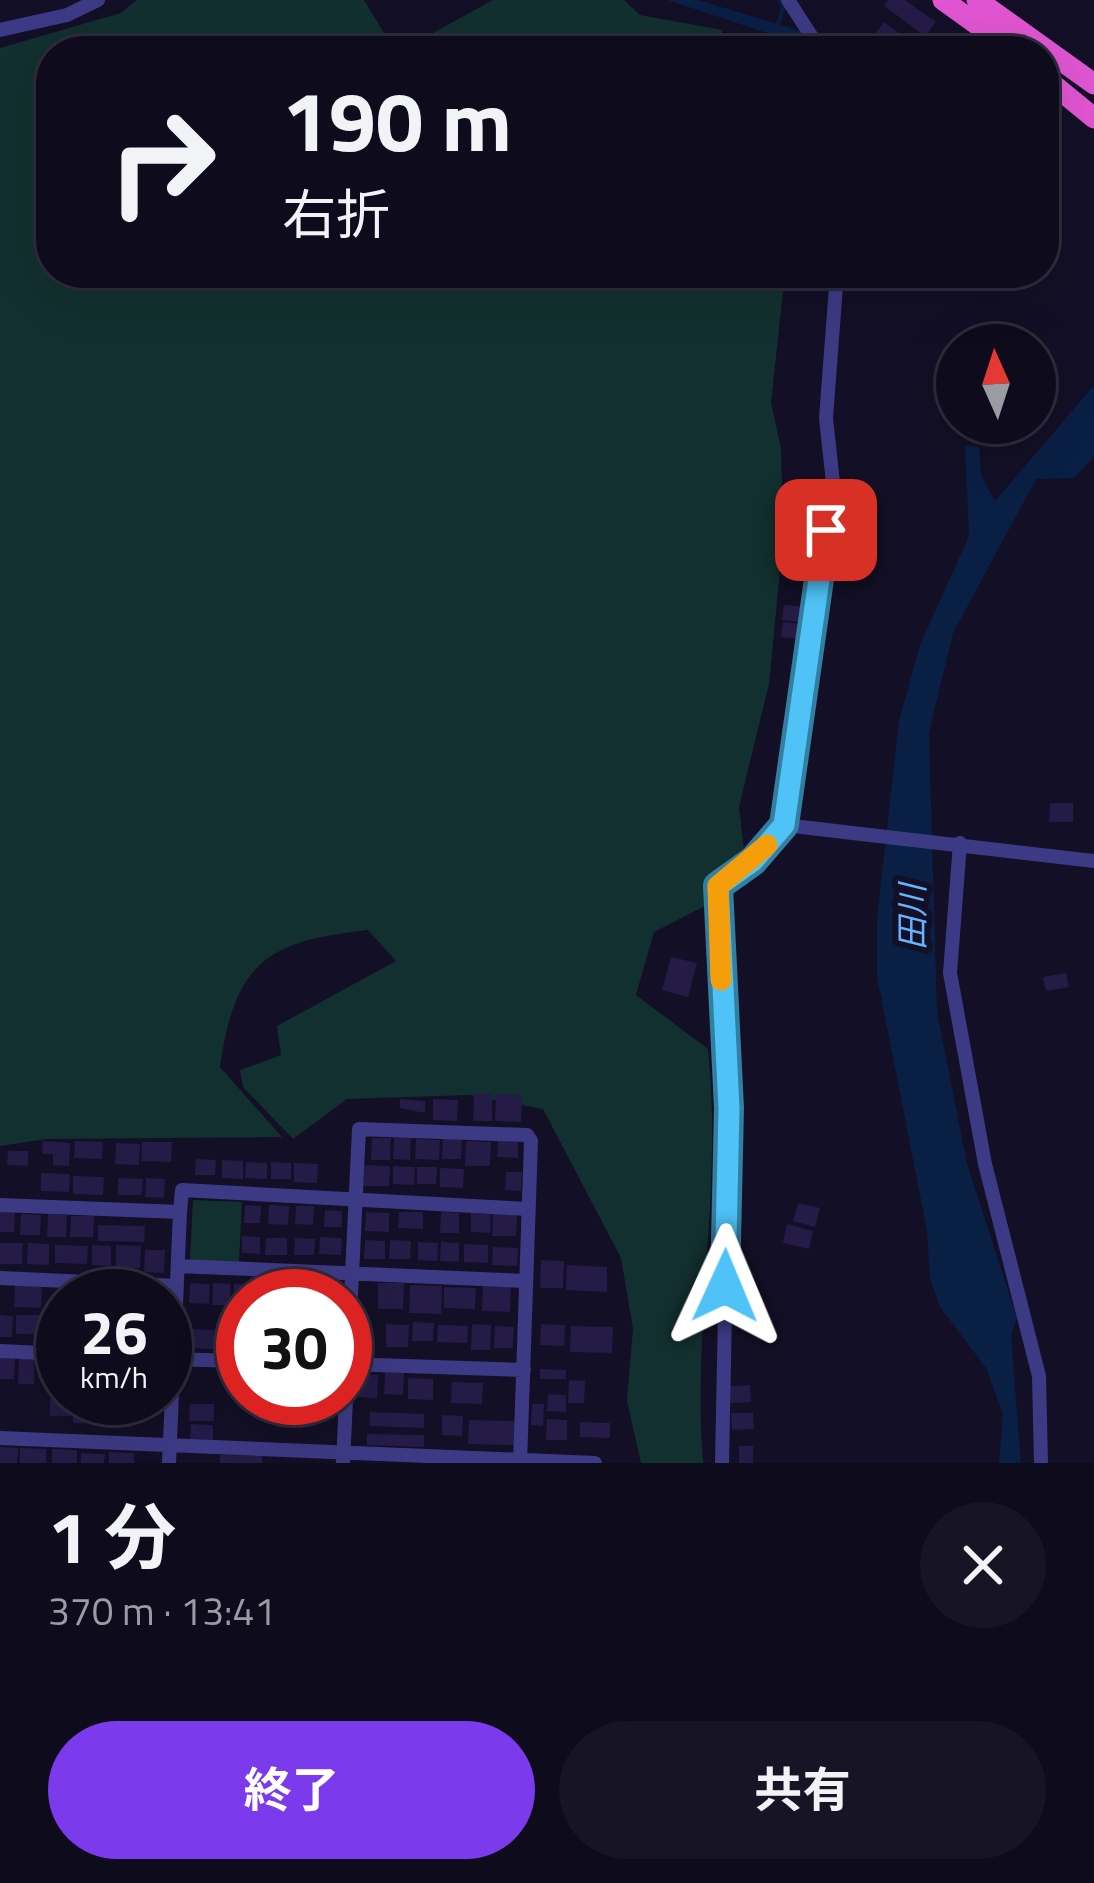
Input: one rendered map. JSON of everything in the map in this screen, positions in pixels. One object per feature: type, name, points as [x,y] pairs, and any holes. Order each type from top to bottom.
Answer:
[{"type":"highway","points":[[943,0],[992,36]]},
{"type":"highway","points":[[977,0],[1027,36]]},
{"type":"highway","points":[[1059,59],[1094,84]]},
{"type":"highway","points":[[1059,85],[1094,108]]},
{"type":"highway","points":[[1059,88],[1094,118]]},
{"type":"street","points":[[0,30],[67,15],[98,0]]},
{"type":"street","points":[[788,0],[811,36]]},
{"type":"street","points":[[722,1463],[729,1108],[718,886],[753,861],[784,825],[833,483],[826,418],[836,288]]},
{"type":"street","points":[[784,825],[1094,861]]},
{"type":"street","points":[[957,843],[950,973],[985,1164],[1039,1376],[1041,1463]]},
{"type":"street","points":[[351,1269],[359,1129],[527,1135],[531,1141],[520,1461]]},
{"type":"street","points":[[178,1269],[182,1190],[528,1209]]},
{"type":"street","points":[[0,1205],[180,1212]]},
{"type":"street","points":[[178,1266],[264,1269]]},
{"type":"street","points":[[372,1273],[526,1281]]},
{"type":"street","points":[[0,1278],[36,1280]]},
{"type":"street","points":[[0,1352],[36,1353]]},
{"type":"street","points":[[372,1365],[524,1370]]},
{"type":"street","points":[[169,1463],[170,1425]]},
{"type":"street","points":[[343,1458],[344,1425]]},
{"type":"street","points":[[0,1438],[170,1443],[343,1458],[595,1463]]},
{"type":"green space","points":[[137,0],[364,0],[386,36],[41,36],[121,13]]},
{"type":"green space","points":[[493,0],[624,0],[640,15],[722,30],[722,36],[426,36]]},
{"type":"green space","points":[[36,38],[36,288],[783,288],[771,403],[781,448],[783,539],[769,684],[739,807],[748,884],[654,932],[636,995],[708,1049],[712,1152],[701,1360],[703,1463],[641,1463],[627,1401],[633,1329],[621,1258],[543,1109],[469,1095],[347,1099],[293,1139],[243,1087],[240,1070],[281,1055],[277,1026],[396,961],[368,930],[304,941],[280,951],[261,964],[235,1003],[220,1067],[282,1137],[46,1139],[0,1146],[0,48]]},
{"type":"green space","points":[[193,1200],[242,1202],[239,1263],[190,1260]]},
{"type":"water","points":[[667,0],[698,0],[801,31],[804,36],[777,36]]},
{"type":"water","name":"田川","points":[[1094,385],[1094,457],[1074,478],[1036,479],[953,633],[929,733],[937,1012],[967,1164],[1017,1318],[1011,1336],[1021,1463],[999,1463],[1003,1414],[986,1368],[940,1307],[930,1278],[927,1231],[877,976],[877,918],[899,721],[920,645],[969,536],[965,446],[979,446],[981,475],[995,501],[1044,444],[1056,444],[1056,430]]},
{"type":"building","points":[[888,0],[905,0],[936,22],[925,36],[884,6]]},
{"type":"building","points":[[884,22],[903,36],[874,36]]},
{"type":"building","points":[[794,566],[811,569],[809,582],[792,580]]},
{"type":"building","points":[[784,605],[808,607],[807,623],[782,620]]},
{"type":"building","points":[[783,622],[801,624],[799,639],[781,637]]},
{"type":"building","points":[[1050,803],[1073,803],[1073,822],[1049,822]]},
{"type":"building","points":[[671,957],[697,963],[688,997],[662,990]]},
{"type":"building","points":[[1066,973],[1069,987],[1046,991],[1043,977]]},
{"type":"building","points":[[474,1093],[492,1094],[492,1121],[473,1121]]},
{"type":"building","points":[[496,1094],[522,1095],[521,1122],[495,1121]]},
{"type":"building","points":[[400,1099],[425,1101],[425,1113],[400,1108]]},
{"type":"building","points":[[433,1099],[458,1100],[457,1121],[433,1120]]},
{"type":"building","points":[[372,1138],[391,1138],[390,1160],[371,1160]]},
{"type":"building","points":[[394,1138],[411,1138],[410,1160],[393,1159]]},
{"type":"building","points":[[416,1139],[440,1140],[439,1160],[415,1159]]},
{"type":"building","points":[[443,1139],[462,1139],[461,1159],[442,1159]]},
{"type":"building","points":[[498,1140],[518,1141],[518,1158],[497,1157]]},
{"type":"building","points":[[43,1141],[70,1143],[69,1166],[53,1165],[53,1154],[42,1154]]},
{"type":"building","points":[[75,1141],[103,1142],[102,1159],[74,1158]]},
{"type":"building","points":[[466,1141],[491,1142],[490,1166],[465,1166]]},
{"type":"building","points":[[142,1142],[172,1142],[171,1162],[141,1161]]},
{"type":"building","points":[[116,1143],[140,1144],[139,1165],[115,1164]]},
{"type":"building","points":[[8,1151],[28,1151],[28,1166],[7,1165]]},
{"type":"building","points":[[196,1159],[216,1160],[215,1175],[195,1175]]},
{"type":"building","points":[[222,1160],[243,1161],[243,1179],[222,1178]]},
{"type":"building","points":[[246,1162],[267,1163],[267,1179],[245,1178]]},
{"type":"building","points":[[271,1162],[291,1163],[291,1179],[271,1179]]},
{"type":"building","points":[[294,1163],[318,1164],[317,1183],[294,1182]]},
{"type":"building","points":[[364,1165],[390,1166],[389,1186],[363,1186]]},
{"type":"building","points":[[393,1166],[415,1167],[414,1185],[393,1184]]},
{"type":"building","points":[[417,1167],[437,1167],[436,1184],[417,1184]]},
{"type":"building","points":[[440,1168],[464,1169],[463,1188],[440,1187]]},
{"type":"building","points":[[506,1172],[522,1172],[521,1191],[505,1190]]},
{"type":"building","points":[[41,1173],[70,1174],[69,1192],[41,1191]]},
{"type":"building","points":[[73,1176],[104,1177],[103,1195],[73,1194]]},
{"type":"building","points":[[118,1178],[143,1179],[142,1195],[118,1195]]},
{"type":"building","points":[[146,1178],[165,1179],[164,1198],[145,1197]]},
{"type":"building","points":[[798,1203],[820,1208],[815,1227],[793,1221]]},
{"type":"building","points":[[245,1205],[261,1206],[260,1223],[244,1223]]},
{"type":"building","points":[[269,1205],[289,1206],[288,1225],[268,1224]]},
{"type":"building","points":[[296,1206],[314,1206],[313,1225],[295,1224]]},
{"type":"building","points":[[325,1210],[342,1211],[342,1227],[324,1227]]},
{"type":"building","points":[[0,1211],[15,1212],[14,1232],[0,1232]]},
{"type":"building","points":[[366,1212],[389,1213],[389,1232],[365,1231]]},
{"type":"building","points":[[399,1212],[423,1212],[423,1229],[398,1228]]},
{"type":"building","points":[[441,1212],[459,1213],[459,1233],[440,1233]]},
{"type":"building","points":[[471,1213],[491,1214],[490,1233],[471,1232]]},
{"type":"building","points":[[493,1213],[517,1213],[516,1236],[492,1236]]},
{"type":"building","points":[[21,1214],[41,1215],[40,1235],[20,1235]]},
{"type":"building","points":[[48,1214],[67,1215],[66,1237],[47,1237]]},
{"type":"building","points":[[71,1216],[94,1216],[93,1237],[70,1237]]},
{"type":"building","points":[[787,1224],[813,1231],[809,1249],[783,1243]]},
{"type":"building","points":[[98,1225],[145,1226],[144,1242],[98,1241]]},
{"type":"building","points":[[242,1236],[260,1237],[260,1254],[242,1253]]},
{"type":"building","points":[[320,1237],[342,1238],[341,1255],[319,1254]]},
{"type":"building","points":[[266,1238],[287,1238],[287,1255],[265,1255]]},
{"type":"building","points":[[295,1238],[315,1239],[314,1255],[294,1255]]},
{"type":"building","points":[[365,1240],[385,1241],[385,1259],[364,1259]]},
{"type":"building","points":[[390,1240],[411,1241],[410,1259],[389,1259]]},
{"type":"building","points":[[418,1242],[438,1243],[437,1261],[418,1260]]},
{"type":"building","points":[[441,1242],[459,1243],[459,1262],[440,1261]]},
{"type":"building","points":[[0,1243],[23,1243],[22,1264],[0,1264]]},
{"type":"building","points":[[28,1243],[49,1244],[49,1265],[27,1264]]},
{"type":"building","points":[[464,1244],[488,1245],[488,1263],[464,1262]]},
{"type":"building","points":[[55,1245],[88,1246],[87,1264],[55,1263]]},
{"type":"building","points":[[92,1245],[111,1246],[111,1266],[92,1265]]},
{"type":"building","points":[[116,1245],[141,1246],[140,1268],[116,1268]]},
{"type":"building","points":[[493,1247],[518,1248],[517,1266],[492,1265]]},
{"type":"building","points":[[145,1250],[165,1250],[164,1269],[144,1269]]},
{"type":"building","points":[[541,1260],[564,1261],[563,1288],[540,1288]]},
{"type":"building","points":[[567,1265],[607,1267],[607,1292],[566,1290]]},
{"type":"building","points":[[192,1283],[210,1284],[209,1304],[192,1303]]},
{"type":"building","points":[[378,1283],[404,1283],[403,1309],[378,1309]]},
{"type":"building","points":[[15,1284],[36,1285],[36,1308],[14,1307]]},
{"type":"building","points":[[410,1285],[442,1286],[441,1314],[409,1313]]},
{"type":"building","points":[[483,1286],[511,1287],[510,1312],[482,1311]]},
{"type":"building","points":[[444,1287],[476,1288],[475,1309],[444,1308]]},
{"type":"building","points":[[0,1315],[13,1316],[12,1337],[0,1337]]},
{"type":"building","points":[[16,1315],[36,1315],[36,1334],[16,1334]]},
{"type":"building","points":[[413,1322],[434,1323],[433,1341],[412,1341]]},
{"type":"building","points":[[386,1324],[409,1325],[408,1347],[386,1347]]},
{"type":"building","points":[[472,1324],[491,1325],[490,1350],[471,1350]]},
{"type":"building","points":[[541,1324],[565,1325],[564,1346],[540,1345]]},
{"type":"building","points":[[438,1325],[468,1326],[467,1343],[437,1342]]},
{"type":"building","points":[[495,1326],[514,1327],[513,1348],[494,1348]]},
{"type":"building","points":[[571,1326],[613,1327],[612,1353],[570,1352]]},
{"type":"building","points":[[192,1329],[214,1330],[213,1349],[192,1348]]},
{"type":"building","points":[[0,1357],[15,1357],[14,1379],[0,1379]]},
{"type":"building","points":[[19,1357],[34,1357],[34,1384],[18,1384]]},
{"type":"building","points":[[540,1369],[566,1370],[566,1379],[540,1379]]},
{"type":"building","points":[[385,1372],[404,1373],[403,1395],[384,1394]]},
{"type":"building","points":[[372,1375],[378,1375],[377,1398],[372,1398]]},
{"type":"building","points":[[408,1378],[433,1379],[433,1400],[408,1399]]},
{"type":"building","points":[[569,1380],[585,1381],[584,1403],[568,1403]]},
{"type":"building","points":[[452,1382],[483,1383],[482,1404],[451,1403]]},
{"type":"building","points":[[750,1385],[751,1402],[730,1403],[729,1386]]},
{"type":"building","points":[[548,1394],[566,1395],[566,1412],[547,1411]]},
{"type":"building","points":[[192,1404],[214,1404],[214,1421],[192,1421]]},
{"type":"building","points":[[532,1404],[544,1404],[543,1426],[531,1425]]},
{"type":"building","points":[[372,1412],[424,1414],[424,1428],[369,1426]]},
{"type":"building","points":[[731,1413],[753,1413],[754,1429],[732,1430]]},
{"type":"building","points":[[442,1415],[463,1416],[462,1436],[442,1435]]},
{"type":"building","points":[[547,1419],[567,1420],[567,1440],[546,1440]]},
{"type":"building","points":[[469,1420],[514,1421],[514,1445],[468,1444]]},
{"type":"building","points":[[580,1422],[610,1423],[610,1438],[580,1437]]},
{"type":"building","points":[[192,1424],[213,1425],[213,1440],[190,1439]]},
{"type":"building","points":[[367,1434],[424,1435],[424,1447],[367,1445]]},
{"type":"building","points":[[739,1446],[753,1446],[753,1463],[739,1463]]},
{"type":"building","points":[[0,1447],[18,1448],[17,1463],[0,1463]]},
{"type":"building","points":[[20,1448],[46,1449],[46,1463],[20,1463]]},
{"type":"building","points":[[52,1449],[77,1450],[77,1463],[52,1463]]},
{"type":"building","points":[[109,1452],[134,1453],[134,1463],[109,1463]]},
{"type":"building","points":[[81,1453],[105,1454],[104,1463],[81,1463]]},
{"type":"building","points":[[220,1455],[262,1456],[262,1463],[220,1463]]},
{"type":"waterway","points":[[777,28],[784,5],[780,0]]},
{"type":"slow traffic","points":[[721,980],[718,886],[767,845]]},
{"type":"route","points":[[725,1286],[729,1108],[718,886],[753,861],[784,825],[826,530]]}]
